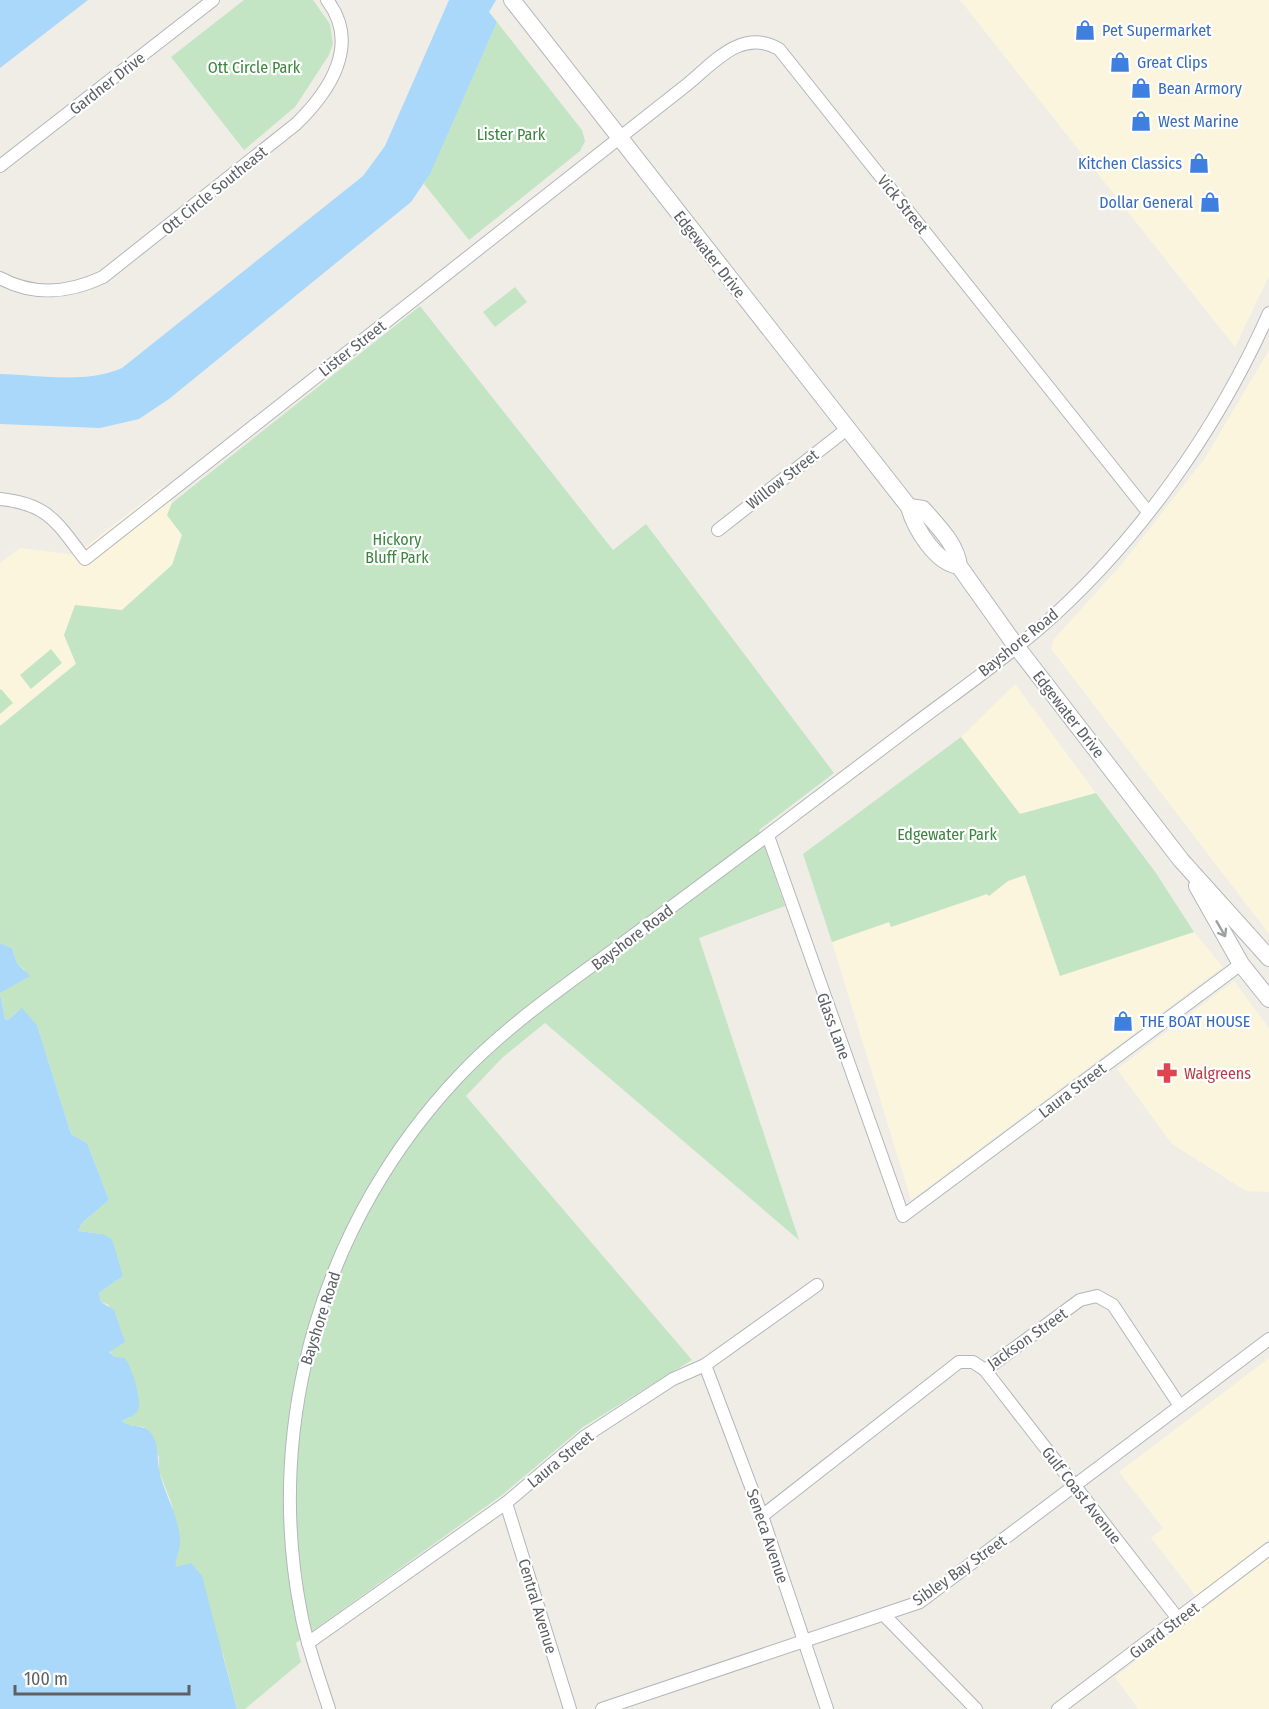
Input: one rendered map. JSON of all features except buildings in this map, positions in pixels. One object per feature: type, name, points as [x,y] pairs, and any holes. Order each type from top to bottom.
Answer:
[{"type":"street","name":"Gardner Drive","points":[[0,166],[213,0]]},
{"type":"street","name":"Ott Circle Southeast","points":[[0,278],[23,287],[56,291],[88,284],[103,277],[296,124],[314,103],[336,68],[343,50],[341,22],[327,0]]},
{"type":"street","name":"Edgewater Drive","points":[[512,0],[909,507],[913,521],[930,544],[948,564],[959,566],[1016,646],[1181,860],[1269,958]]},
{"type":"street","name":"Vick Street","points":[[619,137],[738,44],[758,40],[779,49],[1148,512]]},
{"type":"street","name":"Lister Street","points":[[0,499],[40,508],[51,516],[85,559],[619,137]]},
{"type":"street","name":"Bayshore Road","points":[[329,1709],[301,1614],[290,1528],[292,1439],[303,1369],[314,1327],[344,1245],[364,1206],[400,1149],[430,1109],[493,1043],[1016,646],[1078,591],[1148,512],[1214,416],[1269,313]]},
{"type":"street","name":"Willow Street","points":[[718,530],[847,429]]},
{"type":"street","name":"Glass Lane","points":[[768,836],[903,1216]]},
{"type":"street","name":"Edgewater Drive","points":[[1181,860],[1241,964],[1269,999]]},
{"type":"street","name":"Laura Street","points":[[903,1216],[1241,964]]},
{"type":"street","name":"Laura Street","points":[[309,1643],[506,1503],[584,1437],[673,1379],[705,1365],[817,1285]]},
{"type":"street","name":"Jackson Street","points":[[762,1516],[959,1362],[973,1362],[985,1370],[1080,1300],[1097,1296],[1113,1305],[1180,1406]]},
{"type":"street","name":"Sibley Bay Street","points":[[602,1709],[920,1602],[1269,1339]]},
{"type":"street","name":"Seneca Avenue","points":[[705,1365],[762,1516],[827,1709]]},
{"type":"street","name":"Gulf Coast Avenue","points":[[985,1370],[1179,1620]]},
{"type":"street","name":"Central Avenue","points":[[506,1503],[570,1709]]},
{"type":"street","name":"Guard Street","points":[[1058,1709],[1179,1620],[1269,1549]]},
{"type":"street","points":[[884,1615],[976,1709]]},
{"type":"shaded area","points":[[960,0],[1269,0],[1269,276],[1235,347]]},
{"type":"shaded area","points":[[1269,350],[1269,934],[1051,649],[1054,639],[1122,564],[1205,458]]},
{"type":"shaded area","points":[[160,489],[172,503],[167,516],[182,535],[172,565],[122,610],[64,635],[76,663],[0,726],[0,563],[20,548],[75,555]]},
{"type":"shaded area","points":[[1015,684],[1096,793],[1020,814],[961,737]]},
{"type":"shaded area","points":[[1026,875],[1060,975],[1194,932],[1223,967],[911,1200],[832,942],[890,922],[891,926],[987,894],[989,896],[1008,881]]},
{"type":"shaded area","points":[[1234,981],[1269,1028],[1269,1192],[1246,1191],[1172,1144],[1117,1069]]},
{"type":"shaded area","points":[[1269,1358],[1269,1539],[1196,1596],[1151,1538],[1163,1528],[1119,1472]]},
{"type":"shaded area","points":[[1269,1558],[1269,1709],[1138,1709],[1115,1677]]},
{"type":"green space","name":"Ott Circle Park","points":[[244,0],[313,0],[330,24],[333,44],[329,55],[295,107],[244,150],[171,57]]},
{"type":"green space","name":"Lister Park","points":[[497,22],[582,130],[585,141],[580,151],[469,240],[424,184]]},
{"type":"green space","points":[[515,287],[527,302],[495,327],[483,312]]},
{"type":"green space","name":"Hickory Bluff Park","points":[[420,306],[613,550],[646,524],[834,773],[759,830],[785,906],[699,938],[799,1240],[545,1023],[502,1058],[466,1096],[692,1360],[583,1427],[502,1495],[296,1643],[301,1662],[245,1709],[237,1709],[223,1654],[187,1566],[176,1568],[175,1557],[180,1545],[171,1502],[159,1471],[159,1457],[144,1427],[127,1425],[122,1421],[131,1417],[115,1357],[109,1351],[112,1348],[109,1305],[101,1302],[99,1293],[123,1276],[102,1234],[78,1231],[82,1223],[109,1200],[87,1143],[71,1134],[37,1025],[16,1013],[8,1020],[5,1019],[0,993],[25,970],[17,963],[12,948],[0,943],[0,726],[76,664],[64,635],[75,605],[122,610],[172,565],[182,535],[167,515],[172,503]]},
{"type":"green space","points":[[51,649],[62,663],[31,689],[20,675]]},
{"type":"green space","points":[[0,690],[13,703],[0,714]]},
{"type":"green space","name":"Edgewater Park","points":[[961,737],[1020,814],[1096,793],[1156,873],[1194,932],[1060,976],[1025,875],[1008,881],[989,896],[987,894],[891,927],[889,922],[832,942],[803,854]]},
{"type":"water","points":[[0,0],[88,0],[0,68]]},
{"type":"water","points":[[449,0],[496,0],[489,12],[497,22],[430,174],[411,202],[169,399],[139,419],[100,428],[0,424],[0,374],[78,377],[108,373],[122,368],[363,176],[385,146]]},
{"type":"water","points":[[0,943],[12,948],[17,963],[30,976],[0,993]]},
{"type":"water","points":[[0,993],[5,1019],[8,1020],[22,1008],[37,1025],[71,1134],[87,1143],[109,1200],[82,1223],[78,1231],[102,1234],[112,1239],[123,1276],[99,1293],[101,1302],[114,1310],[125,1342],[109,1352],[115,1357],[125,1358],[138,1392],[138,1410],[122,1421],[148,1430],[155,1442],[161,1478],[180,1535],[176,1567],[191,1563],[202,1576],[237,1709],[0,1709]]},
{"type":"place","name":"Pet Supermarket","points":[[1085,30]]},
{"type":"place","name":"Great Clips","points":[[1120,62]]},
{"type":"place","name":"Bean Armory","points":[[1141,88]]},
{"type":"place","name":"West Marine","points":[[1141,121]]},
{"type":"place","name":"Kitchen Classics","points":[[1199,163]]},
{"type":"place","name":"Dollar General","points":[[1210,202]]},
{"type":"place","name":"THE BOAT HOUSE","points":[[1123,1021]]},
{"type":"place","name":"Walgreens","points":[[1167,1073]]}]
